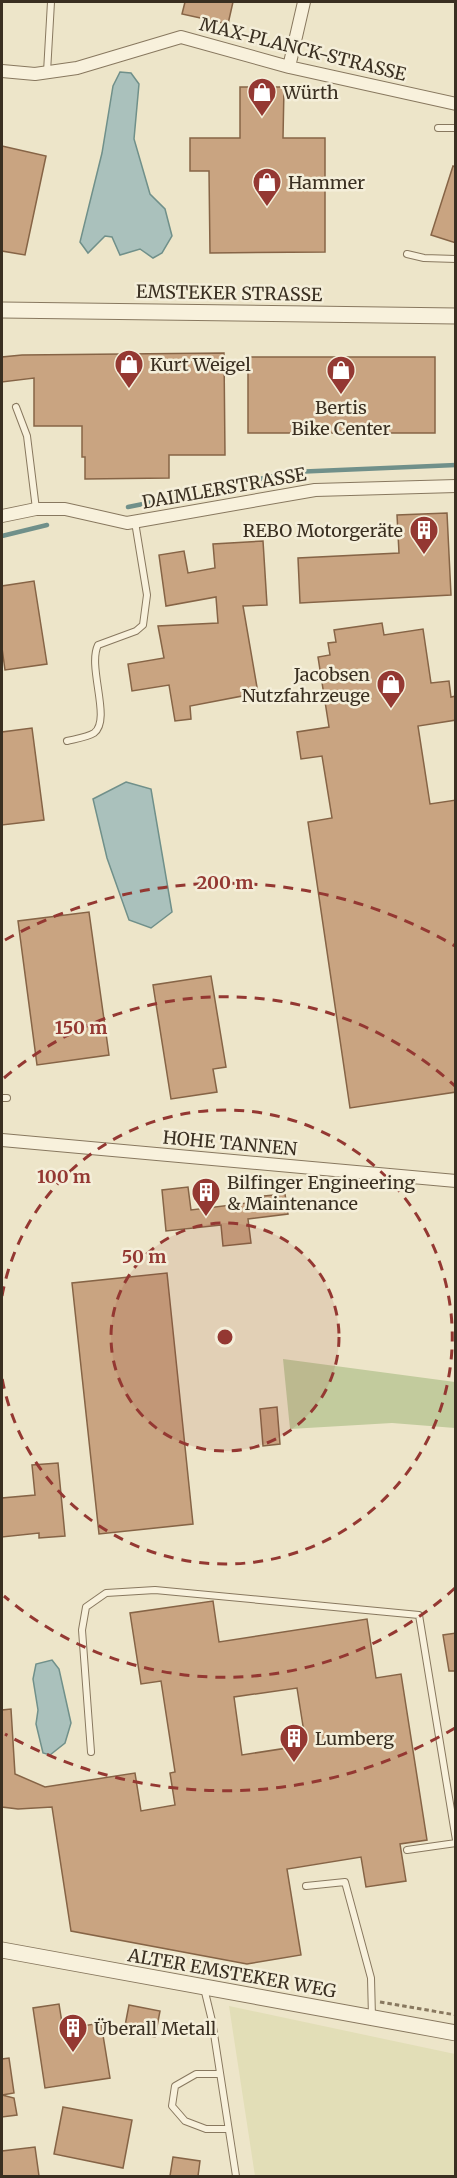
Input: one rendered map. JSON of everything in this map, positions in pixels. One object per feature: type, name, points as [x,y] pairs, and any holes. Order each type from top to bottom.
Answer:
[{"type":"street","points":[[289,67],[304,2]]},
{"type":"street","name":"MAX-PLANCK-STRASSE","points":[[2,71],[47,73],[77,68],[181,37],[289,67],[456,104]]},
{"type":"street","name":"EMSTEKER STRASSE","points":[[2,310],[456,316]]},
{"type":"street","name":"DAIMLERSTRASSE","points":[[2,516],[36,509],[64,508],[127,523],[315,490],[456,486]]},
{"type":"street","name":"HOHE TANNEN","points":[[2,1140],[456,1181]]},
{"type":"street","name":"ALTER EMSTEKER WEG","points":[[2,1950],[456,2033]]},
{"type":"lane","points":[[47,73],[51,2]]},
{"type":"lane","points":[[438,128],[456,128]]},
{"type":"lane","points":[[407,254],[424,258],[456,259]]},
{"type":"lane","points":[[16,407],[27,436],[36,509]]},
{"type":"lane","points":[[67,741],[94,733],[100,725],[94,652],[98,645],[136,631],[143,625],[147,596],[135,522]]},
{"type":"lane","points":[[91,1752],[82,1630],[86,1606],[106,1593],[155,1590],[419,1615],[454,1818],[456,1842],[407,1850]]},
{"type":"lane","points":[[306,1886],[345,1882],[371,1978],[372,2018]]},
{"type":"lane","points":[[204,1988],[212,2021],[236,2176]]},
{"type":"lane","points":[[220,2074],[196,2074],[175,2086],[172,2106],[185,2121],[207,2129],[228,2129]]},
{"type":"shaded area","points":[[229,2006],[455,2054],[455,2176],[255,2176]]},
{"type":"green space","points":[[283,1359],[455,1382],[455,1428],[392,1423],[290,1429]]},
{"type":"water","points":[[120,72],[131,73],[139,84],[134,139],[150,194],[165,209],[172,236],[162,253],[153,258],[140,249],[120,255],[112,237],[105,236],[88,253],[80,242],[102,153],[113,86]]},
{"type":"water","points":[[126,782],[151,789],[172,912],[151,928],[129,920],[107,858],[93,799]]},
{"type":"water","points":[[52,1660],[59,1669],[71,1723],[65,1743],[50,1755],[43,1753],[36,1724],[38,1710],[33,1679],[36,1664]]},
{"type":"building","points":[[185,2],[233,2],[228,24],[182,14]]},
{"type":"building","name":"Hammer","points":[[240,87],[284,87],[283,138],[325,138],[325,252],[210,253],[209,171],[190,171],[190,138],[240,138]]},
{"type":"building","points":[[2,146],[46,156],[25,255],[2,251]]},
{"type":"building","points":[[453,166],[456,167],[456,243],[431,235]]},
{"type":"building","name":"Kurt Weigel","points":[[224,353],[225,455],[169,455],[169,478],[85,479],[82,426],[34,426],[34,378],[2,382],[2,357]]},
{"type":"building","name":"Bertis Bike Center","points":[[248,357],[435,357],[435,433],[248,433]]},
{"type":"building","points":[[447,513],[451,595],[300,603],[298,558],[399,553],[397,515]]},
{"type":"building","points":[[263,541],[267,605],[243,606],[258,693],[190,706],[191,719],[175,721],[169,685],[132,691],[128,664],[164,658],[158,626],[218,623],[216,597],[166,606],[159,555],[184,551],[188,573],[215,568],[213,544]]},
{"type":"building","points":[[34,581],[47,664],[5,670],[2,648],[2,586]]},
{"type":"building","points":[[382,623],[384,635],[423,629],[431,683],[449,681],[451,697],[456,696],[456,720],[418,726],[430,804],[456,800],[456,1092],[350,1108],[308,822],[332,818],[322,756],[301,759],[297,732],[329,727],[318,657],[330,655],[328,643],[336,642],[334,630]]},
{"type":"building","points":[[32,728],[44,820],[2,825],[2,732]]},
{"type":"building","points":[[89,912],[109,1055],[37,1065],[18,921]]},
{"type":"building","points":[[211,976],[226,1067],[213,1069],[217,1092],[171,1099],[153,985]]},
{"type":"building","name":"Bilfinger Engineering & Maintenance","points":[[188,1187],[191,1210],[264,1201],[264,1196],[285,1194],[288,1214],[248,1219],[251,1243],[223,1246],[221,1225],[166,1231],[162,1190]]},
{"type":"building","points":[[167,1273],[193,1524],[99,1534],[72,1283]]},
{"type":"building","points":[[277,1407],[280,1444],[263,1446],[260,1409]]},
{"type":"building","points":[[58,1463],[65,1536],[39,1538],[39,1533],[2,1537],[2,1498],[35,1495],[32,1465]]},
{"type":"building","name":"Lumberg","points":[[213,1601],[219,1642],[367,1619],[376,1678],[401,1674],[427,1840],[400,1844],[406,1881],[366,1887],[361,1857],[287,1869],[301,1955],[247,1964],[71,1931],[52,1807],[18,1809],[2,1807],[2,1710],[11,1709],[15,1774],[45,1787],[135,1773],[141,1811],[175,1805],[170,1773],[175,1772],[161,1681],[141,1684],[130,1613]],"holes":[[[297,1688],[306,1745],[242,1755],[234,1697]]]},
{"type":"building","points":[[456,1633],[456,1671],[449,1671],[443,1635]]},
{"type":"building","name":"Überall Metall","points":[[59,2004],[63,2029],[101,2023],[110,2078],[45,2088],[33,2008]]},
{"type":"building","points":[[129,2005],[160,2011],[155,2037],[124,2031]]},
{"type":"building","points":[[9,2058],[14,2093],[2,2095],[2,2059]]},
{"type":"building","points":[[2,2095],[14,2098],[17,2115],[2,2117]]},
{"type":"building","points":[[63,2107],[132,2120],[123,2168],[54,2154]]},
{"type":"building","points":[[35,2147],[39,2176],[2,2176],[2,2151]]},
{"type":"building","points":[[173,2157],[200,2161],[198,2176],[170,2176]]},
{"type":"waterway","points":[[254,480],[293,472],[456,465]]},
{"type":"waterway","points":[[206,492],[226,487]]},
{"type":"waterway","points":[[128,507],[173,498]]},
{"type":"waterway","points":[[2,536],[47,525]]},
{"type":"place","name":"Würth","points":[[262,118]]},
{"type":"place","name":"Hammer","points":[[267,208]]},
{"type":"place","name":"Kurt Weigel","points":[[129,390]]},
{"type":"place","name":"Bertis Bike Center","points":[[341,396]]},
{"type":"place","name":"REBO Motorgeräte","points":[[424,556]]},
{"type":"place","name":"Jacobsen Nutzfahrzeuge","points":[[391,710]]},
{"type":"place","name":"Bilfinger Engineering & Maintenance","points":[[206,1218]]},
{"type":"place","name":"Lumberg","points":[[294,1764]]},
{"type":"place","name":"Überall Metall","points":[[73,2054]]}]
